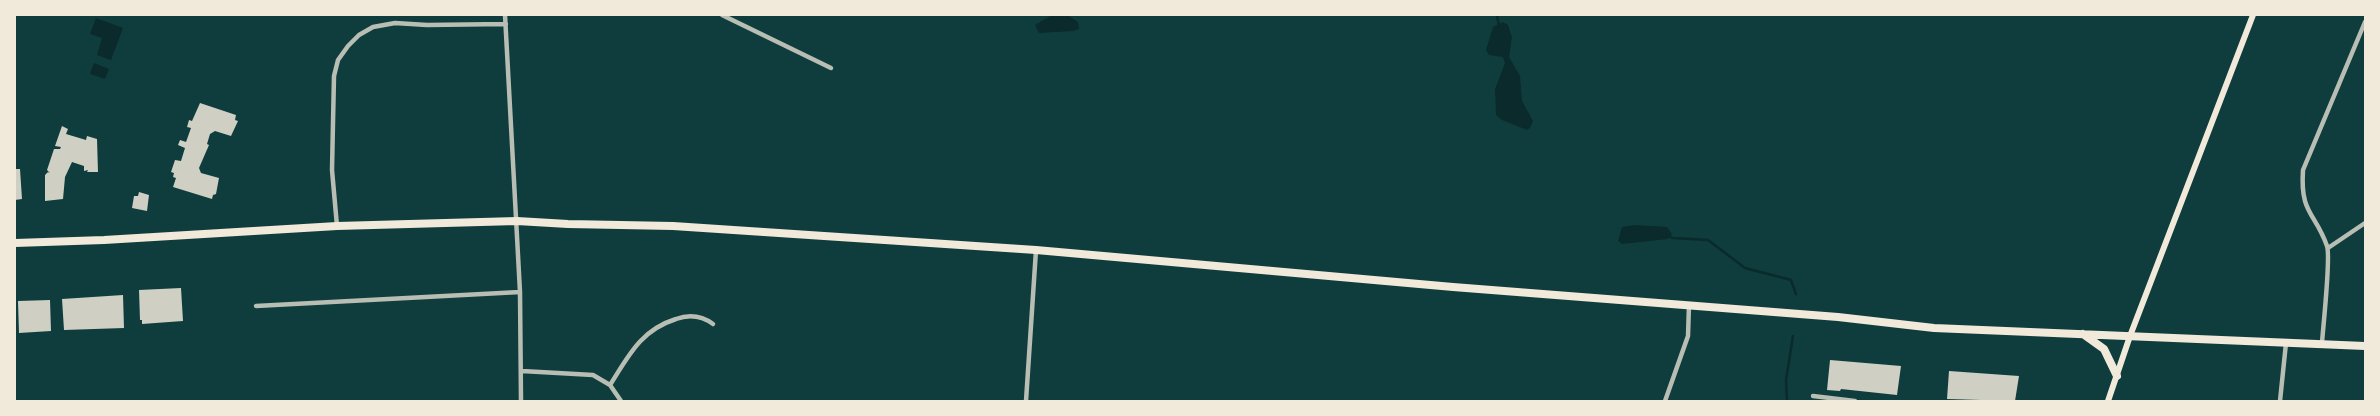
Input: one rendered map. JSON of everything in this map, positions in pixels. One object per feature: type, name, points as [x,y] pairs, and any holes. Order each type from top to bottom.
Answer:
[{"type":"main road","points":[[2108,401],[2130,336],[2253,15]]},
{"type":"main road","points":[[15,243],[104,240],[337,226],[517,221],[679,226],[1036,250],[1453,287],[1838,317],[1934,328],[2286,341],[2365,346]]},
{"type":"main road","points":[[2082,334],[2104,350],[2117,376]]},
{"type":"street","points":[[505,15],[520,292],[521,401]]},
{"type":"street","points":[[722,15],[831,68]]},
{"type":"street","points":[[2322,344],[2328,248],[2306,208],[2302,186],[2303,170],[2365,22]]},
{"type":"street","points":[[337,226],[332,170],[334,76],[338,60],[348,46],[359,35],[373,27],[395,23],[427,25],[506,24]]},
{"type":"street","points":[[2328,248],[2365,223]]},
{"type":"street","points":[[1026,401],[1036,250]]},
{"type":"street","points":[[256,306],[520,292]]},
{"type":"street","points":[[1665,401],[1688,336],[1689,305]]},
{"type":"street","points":[[610,385],[638,342],[650,330],[664,322],[681,317],[702,317],[713,324]]},
{"type":"street","points":[[2280,401],[2286,341]]},
{"type":"street","points":[[522,370],[593,375],[610,385],[621,401]]},
{"type":"street","points":[[1813,396],[1855,401]]},
{"type":"water","points":[[1052,15],[1067,15],[1078,22],[1079,29],[1039,33],[1035,25]]},
{"type":"water","points":[[96,18],[123,28],[111,60],[97,55],[102,38],[90,34]]},
{"type":"water","points":[[1503,22],[1508,25],[1512,37],[1509,57],[1520,76],[1522,101],[1533,121],[1527,130],[1502,120],[1496,115],[1495,89],[1505,63],[1503,57],[1489,55],[1486,50],[1493,27]]},
{"type":"water","points":[[94,63],[109,69],[105,79],[90,74]]},
{"type":"water","points":[[1634,225],[1667,227],[1672,234],[1668,239],[1622,244],[1618,241],[1622,227]]},
{"type":"building","points":[[200,103],[236,115],[235,120],[238,121],[231,136],[215,131],[210,134],[207,144],[209,145],[199,168],[201,173],[219,178],[216,194],[213,195],[212,199],[173,187],[176,178],[173,177],[174,173],[171,172],[175,160],[181,161],[185,148],[178,145],[180,140],[186,142],[191,128],[187,127],[189,120],[192,121]]},
{"type":"building","points":[[62,126],[68,129],[66,134],[86,140],[87,136],[97,139],[98,172],[84,171],[84,166],[72,162],[65,177],[63,199],[45,201],[45,175],[48,172],[50,173],[47,170],[54,149],[60,149],[61,147],[55,146]]},
{"type":"building","points":[[15,169],[20,169],[22,199],[15,200]]},
{"type":"building","points":[[139,192],[149,195],[147,211],[132,208],[134,196],[138,196]]},
{"type":"building","points":[[181,288],[183,321],[142,324],[142,320],[140,320],[139,290]]},
{"type":"building","points":[[123,295],[124,328],[64,330],[62,299]]},
{"type":"building","points":[[50,300],[51,331],[19,333],[18,301]]},
{"type":"building","points":[[1830,360],[1901,366],[1897,395],[1841,389],[1840,391],[1827,390]]},
{"type":"building","points":[[1949,371],[2019,376],[2015,401],[1947,399]]},
{"type":"waterway","points":[[1497,15],[1499,26]]},
{"type":"waterway","points":[[1667,236],[1708,240],[1745,268],[1791,280],[1796,294]]},
{"type":"waterway","points":[[1787,401],[1786,380],[1793,336]]}]
